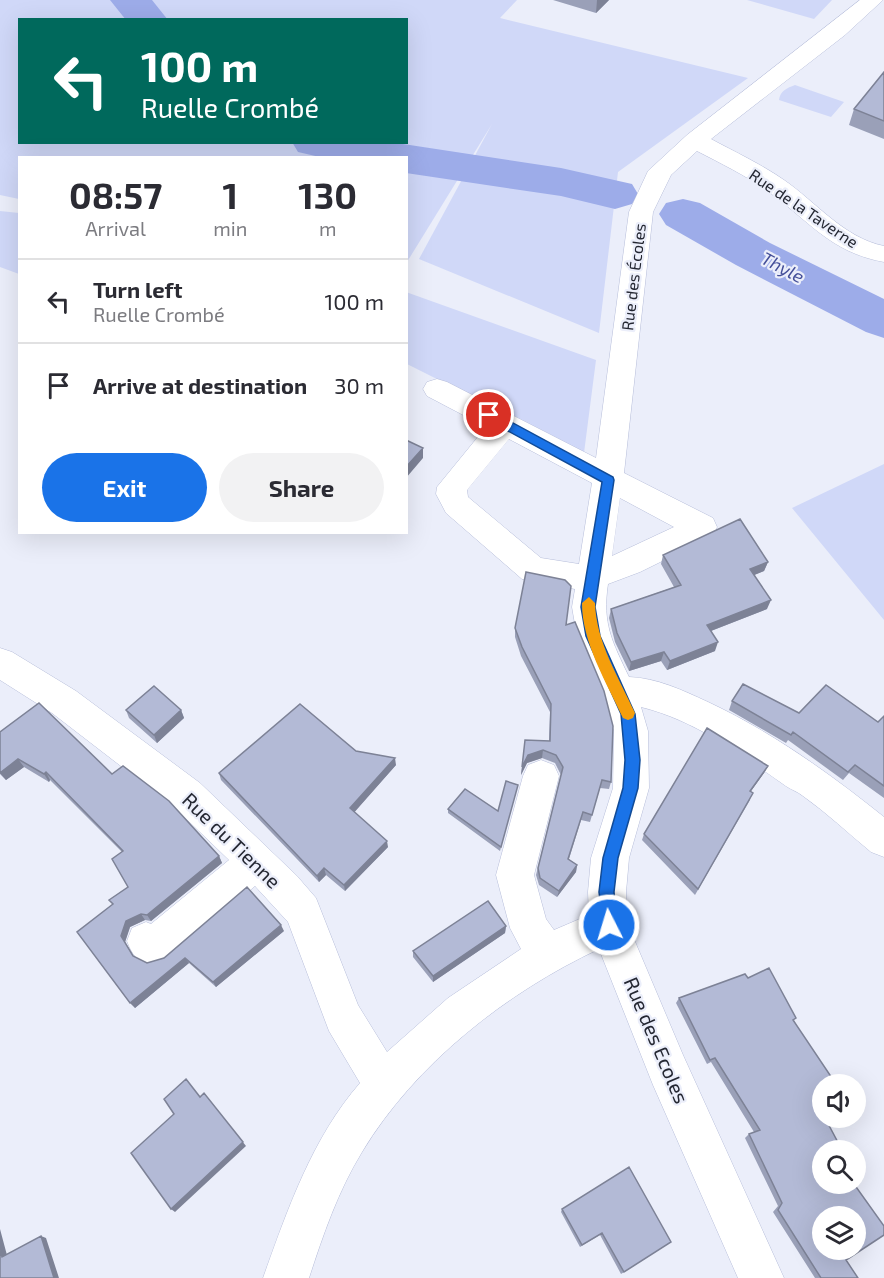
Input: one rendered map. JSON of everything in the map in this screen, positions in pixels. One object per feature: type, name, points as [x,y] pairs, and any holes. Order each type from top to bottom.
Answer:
[{"type":"street","name":"Rue des Écoles","points":[[608,480],[645,202],[660,171],[695,140],[873,0]]},
{"type":"street","name":"Rue de la Taverne","points":[[695,140],[774,184],[819,222],[870,253],[884,254]]},
{"type":"street","points":[[437,389],[506,423],[608,480],[702,527],[629,563],[593,576],[578,577],[533,570],[457,505],[451,494],[452,487],[506,423]]},
{"type":"street","name":"Rue des Ecoles","points":[[608,480],[588,607],[593,636],[619,691],[631,731],[632,771],[626,806],[610,858],[607,892],[609,925],[668,1070],[761,1278]]},
{"type":"street","name":"Rue du Tienne","points":[[0,662],[64,702],[187,795],[256,861],[303,911],[343,1017],[384,1085]]},
{"type":"street","points":[[619,691],[639,692],[668,699],[732,730],[798,775],[814,783],[884,840]]},
{"type":"street","points":[[541,776],[516,875],[529,928],[548,954]]},
{"type":"street","points":[[146,941],[152,948],[256,861]]},
{"type":"street","points":[[286,1278],[305,1221],[347,1136],[384,1085],[434,1036],[488,993],[548,954],[573,940],[609,925]]},
{"type":"shaded area","points":[[0,0],[517,0],[500,18],[748,78],[618,172],[599,333],[419,259],[492,124],[408,260],[408,156],[18,156],[18,199],[0,195]]},
{"type":"shaded area","points":[[747,0],[832,0],[814,19]]},
{"type":"shaded area","points":[[795,85],[844,102],[831,117],[779,100],[782,92]]},
{"type":"shaded area","points":[[0,211],[18,213],[18,274],[0,267]]},
{"type":"shaded area","points":[[408,293],[596,360],[584,453],[408,365]]},
{"type":"shaded area","points":[[884,464],[884,620],[792,508]]},
{"type":"building","points":[[884,72],[884,121],[854,109]]},
{"type":"building","points":[[408,441],[423,448],[408,465]]},
{"type":"building","points":[[740,519],[768,562],[750,569],[771,600],[707,625],[718,642],[670,661],[664,652],[631,662],[617,633],[611,609],[681,585],[663,555]]},
{"type":"building","points":[[526,572],[565,580],[571,586],[566,625],[575,622],[604,691],[613,726],[611,782],[602,780],[592,815],[583,812],[568,859],[577,865],[559,891],[540,878],[538,868],[563,767],[556,755],[543,750],[528,755],[522,767],[525,740],[550,741],[551,704],[522,647],[515,628]]},
{"type":"building","points":[[743,684],[799,713],[826,685],[878,722],[884,716],[884,786],[855,765],[848,772],[793,732],[791,735],[732,701]]},
{"type":"building","points":[[154,686],[181,710],[154,735],[126,710]]},
{"type":"building","points":[[39,703],[112,774],[123,766],[169,801],[219,856],[147,915],[141,914],[126,921],[121,936],[133,956],[147,963],[164,958],[247,887],[281,925],[213,982],[185,958],[130,1003],[77,932],[113,904],[109,900],[128,887],[112,859],[123,851],[46,772],[44,774],[18,759],[0,773],[0,732]]},
{"type":"building","points":[[300,704],[356,751],[395,758],[350,808],[387,841],[344,885],[324,868],[317,876],[219,773]]},
{"type":"building","points":[[707,728],[768,766],[750,791],[753,793],[698,889],[644,834]]},
{"type":"building","points":[[506,781],[518,785],[501,847],[448,809],[465,789],[498,811]]},
{"type":"building","points":[[488,901],[506,926],[433,976],[413,951]]},
{"type":"building","points":[[769,968],[796,1018],[793,1020],[829,1074],[812,1074],[812,1128],[830,1128],[837,1140],[812,1140],[812,1194],[861,1194],[884,1226],[884,1235],[866,1247],[866,1206],[812,1206],[812,1260],[846,1260],[858,1278],[821,1278],[778,1210],[782,1203],[749,1134],[760,1130],[715,1058],[710,1060],[679,998],[745,974],[748,978]]},
{"type":"building","points":[[186,1079],[200,1097],[204,1093],[243,1142],[171,1209],[131,1153],[174,1114],[164,1099]]},
{"type":"building","points":[[629,1167],[671,1242],[624,1272],[602,1233],[582,1245],[562,1209]]},
{"type":"building","points":[[41,1236],[54,1278],[0,1278],[0,1250],[2,1257]]},
{"type":"waterway","name":"Thyle","points":[[130,0],[146,18]]},
{"type":"waterway","name":"Thyle","points":[[325,144],[388,156]]},
{"type":"waterway","name":"Thyle","points":[[408,159],[561,182],[615,194]]},
{"type":"waterway","name":"Thyle","points":[[683,214],[753,254],[884,320]]},
{"type":"slow traffic","points":[[589,603],[589,619],[593,636],[628,713]]},
{"type":"route","points":[[489,415],[608,480],[588,607],[589,619],[593,636],[628,714],[633,760],[631,788],[610,858],[607,892],[609,925]]}]
